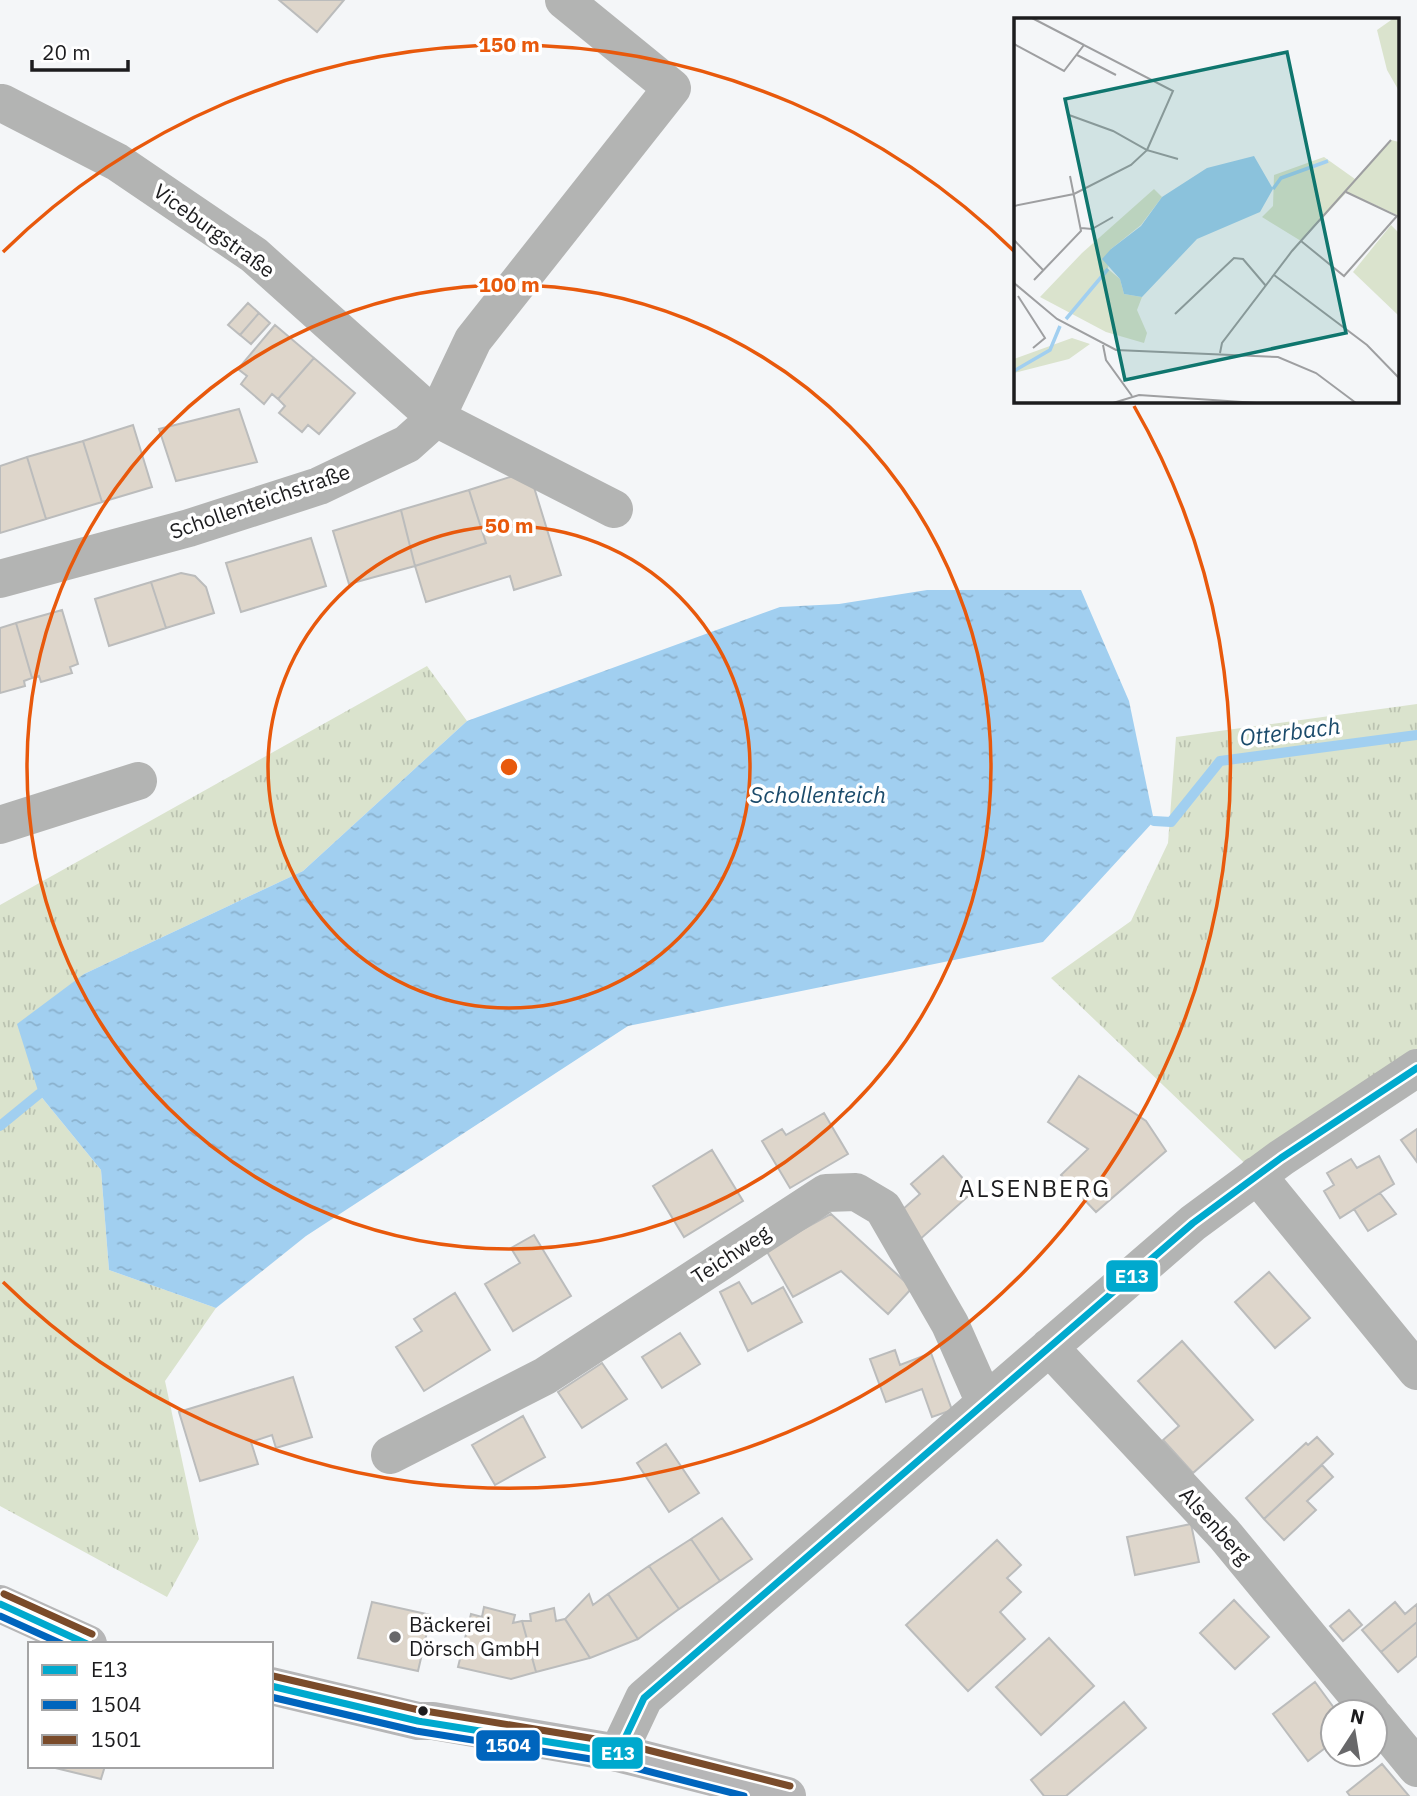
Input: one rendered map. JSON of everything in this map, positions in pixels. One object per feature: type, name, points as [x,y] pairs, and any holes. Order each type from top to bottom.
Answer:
[{"type":"main road","points":[[0,1604],[84,1642]]},
{"type":"main road","points":[[273,1686],[418,1721],[433,1721],[618,1753],[787,1796]]},
{"type":"street","points":[[564,0],[672,88],[474,340],[436,418],[614,509]]},
{"type":"street","name":"Viceburgstraße","points":[[2,103],[117,162],[254,255],[436,418]]},
{"type":"street","name":"Schollenteichstraße","points":[[0,579],[189,528],[319,486],[407,444],[436,418]]},
{"type":"street","points":[[0,825],[138,781]]},
{"type":"street","points":[[618,1753],[644,1698],[1193,1223],[1257,1175],[1417,1068]]},
{"type":"street","points":[[1257,1175],[1417,1371]]},
{"type":"street","name":"Teichweg","points":[[390,1455],[545,1376],[826,1193],[856,1192],[883,1208],[950,1324],[985,1404]]},
{"type":"street","name":"Alsenberg","points":[[1049,1347],[1224,1534],[1359,1698]]},
{"type":"street","points":[[1389,1734],[1417,1768]]},
{"type":"green space","points":[[427,666],[467,721],[303,871],[84,974],[39,1094],[101,1170],[109,1270],[216,1308],[165,1381],[199,1539],[167,1597],[0,1506],[0,905]]},
{"type":"green space","points":[[1417,704],[1417,1068],[1257,1175],[1051,978],[1131,921],[1168,843],[1176,737]]},
{"type":"water","name":"Schollenteich","points":[[927,590],[1081,590],[1129,701],[1154,821],[1043,942],[628,1026],[306,1236],[216,1308],[109,1270],[101,1170],[39,1094],[17,1024],[84,974],[303,871],[467,721],[780,607],[839,604]]},
{"type":"building","points":[[279,0],[344,0],[317,32]]},
{"type":"building","points":[[248,303],[259,313],[240,335],[228,325]]},
{"type":"building","points":[[259,313],[270,323],[251,344],[240,335]]},
{"type":"building","points":[[275,325],[314,358],[278,399],[272,394],[264,404],[241,384],[247,376],[238,369]]},
{"type":"building","points":[[314,358],[355,393],[319,434],[308,425],[302,432],[279,413],[285,406],[278,399]]},
{"type":"building","points":[[239,409],[257,462],[176,481],[159,429]]},
{"type":"building","points":[[133,425],[152,487],[102,502],[83,441]]},
{"type":"building","points":[[83,441],[102,502],[46,519],[27,457]]},
{"type":"building","points":[[27,457],[46,519],[0,533],[0,466]]},
{"type":"building","points":[[529,471],[561,575],[514,590],[510,576],[426,602],[415,566],[486,543],[469,490]]},
{"type":"building","points":[[469,490],[486,543],[415,566],[401,510]]},
{"type":"building","points":[[401,510],[415,566],[349,584],[333,531]]},
{"type":"building","points":[[311,538],[326,586],[241,612],[226,563]]},
{"type":"building","points":[[181,573],[195,576],[206,587],[214,613],[166,628],[151,582]]},
{"type":"building","points":[[151,582],[166,628],[109,646],[95,599]]},
{"type":"building","points":[[62,610],[78,664],[70,667],[72,673],[41,682],[39,676],[32,678],[16,623]]},
{"type":"building","points":[[16,623],[32,678],[24,681],[25,686],[0,693],[0,628]]},
{"type":"building","points":[[1079,1076],[1146,1121],[1166,1151],[1096,1212],[1061,1175],[1088,1149],[1048,1122]]},
{"type":"building","points":[[824,1113],[848,1154],[790,1188],[762,1141],[782,1129],[786,1135]]},
{"type":"building","points":[[1417,1129],[1417,1162],[1401,1140]]},
{"type":"building","points":[[712,1150],[743,1201],[684,1237],[653,1186]]},
{"type":"building","points":[[943,1156],[974,1191],[917,1242],[901,1211],[920,1194],[911,1184]]},
{"type":"building","points":[[1379,1156],[1394,1184],[1340,1218],[1324,1191],[1334,1185],[1327,1173],[1351,1159],[1357,1168]]},
{"type":"building","points":[[1380,1193],[1396,1214],[1368,1231],[1354,1209]]},
{"type":"building","points":[[831,1214],[912,1288],[888,1314],[841,1271],[793,1297],[766,1250]]},
{"type":"building","points":[[534,1235],[571,1296],[513,1331],[485,1284],[520,1263],[511,1248]]},
{"type":"building","points":[[1269,1272],[1310,1318],[1275,1348],[1235,1302]]},
{"type":"building","points":[[739,1282],[752,1304],[783,1287],[802,1322],[748,1351],[720,1292]]},
{"type":"building","points":[[455,1293],[490,1350],[424,1391],[396,1347],[422,1331],[414,1319]]},
{"type":"building","points":[[680,1333],[700,1364],[662,1388],[642,1357]]},
{"type":"building","points":[[1182,1341],[1253,1420],[1193,1473],[1163,1440],[1179,1426],[1138,1381]]},
{"type":"building","points":[[895,1350],[900,1365],[931,1353],[952,1410],[932,1417],[922,1389],[886,1402],[870,1359]]},
{"type":"building","points":[[602,1363],[627,1399],[582,1428],[558,1392]]},
{"type":"building","points":[[293,1377],[312,1437],[276,1448],[272,1435],[251,1442],[258,1464],[200,1481],[179,1412]]},
{"type":"building","points":[[523,1416],[545,1457],[495,1485],[472,1445]]},
{"type":"building","points":[[1317,1437],[1333,1454],[1264,1519],[1246,1498],[1306,1443],[1308,1445]]},
{"type":"building","points":[[666,1444],[699,1493],[669,1512],[637,1463]]},
{"type":"building","points":[[1322,1465],[1333,1477],[1307,1501],[1316,1510],[1284,1540],[1264,1519]]},
{"type":"building","points":[[722,1518],[752,1559],[720,1581],[691,1539]]},
{"type":"building","points":[[1191,1524],[1199,1562],[1135,1575],[1127,1537]]},
{"type":"building","points":[[691,1539],[720,1581],[679,1609],[649,1566]]},
{"type":"building","points":[[997,1540],[1021,1565],[1007,1578],[1021,1592],[1000,1612],[1025,1639],[968,1691],[906,1625]]},
{"type":"building","points":[[649,1566],[679,1609],[638,1639],[608,1594]]},
{"type":"building","points":[[589,1594],[593,1605],[608,1594],[638,1639],[590,1658],[565,1619]]},
{"type":"building","points":[[1234,1600],[1269,1637],[1235,1669],[1200,1633]]},
{"type":"building","name":"Bäckerei Dörsch GmbH","points":[[372,1602],[431,1615],[418,1671],[358,1658]]},
{"type":"building","points":[[1395,1602],[1405,1614],[1417,1604],[1417,1622],[1381,1652],[1362,1630]]},
{"type":"building","points":[[484,1607],[515,1615],[513,1623],[522,1621],[536,1672],[511,1679],[458,1667],[471,1614],[482,1617]]},
{"type":"building","points":[[554,1608],[556,1621],[565,1619],[590,1658],[536,1672],[522,1621],[531,1621],[530,1614]]},
{"type":"building","points":[[1349,1610],[1362,1625],[1343,1641],[1330,1626]]},
{"type":"building","points":[[1417,1622],[1417,1656],[1398,1672],[1381,1652]]},
{"type":"building","points":[[1049,1638],[1094,1686],[1041,1735],[996,1687]]},
{"type":"building","points":[[1315,1682],[1327,1698],[1319,1698],[1319,1753],[1308,1761],[1273,1714]]},
{"type":"building","points":[[1124,1702],[1146,1728],[1066,1796],[1044,1796],[1031,1780]]},
{"type":"building","points":[[55,1768],[104,1768],[101,1779]]},
{"type":"building","points":[[1377,1768],[1385,1768],[1409,1796],[1350,1796],[1347,1792]]},
{"type":"waterway","name":"Otterbach","points":[[1154,821],[1171,822],[1220,761],[1417,735]]},
{"type":"waterway","name":"Otterbach","points":[[0,1126],[39,1094]]},
{"type":"transit line","name":"E13","points":[[273,1686],[418,1721],[618,1753],[644,1698],[1193,1223],[1281,1158],[1417,1068]]},
{"type":"transit line","name":"1501","points":[[4,1594],[92,1634]]},
{"type":"transit line","name":"E13","points":[[0,1604],[83,1642]]},
{"type":"transit line","name":"1504","points":[[0,1616],[58,1642]]},
{"type":"transit line","name":"1501","points":[[273,1676],[419,1710],[620,1743],[790,1786]]},
{"type":"transit line","name":"1504","points":[[273,1697],[416,1731],[616,1763],[744,1796]]},
{"type":"place","name":"Bäckerei Dörsch GmbH","points":[[395,1637]]},
{"type":"district","name":"ALSENBERG","points":[[1035,1189]]}]
